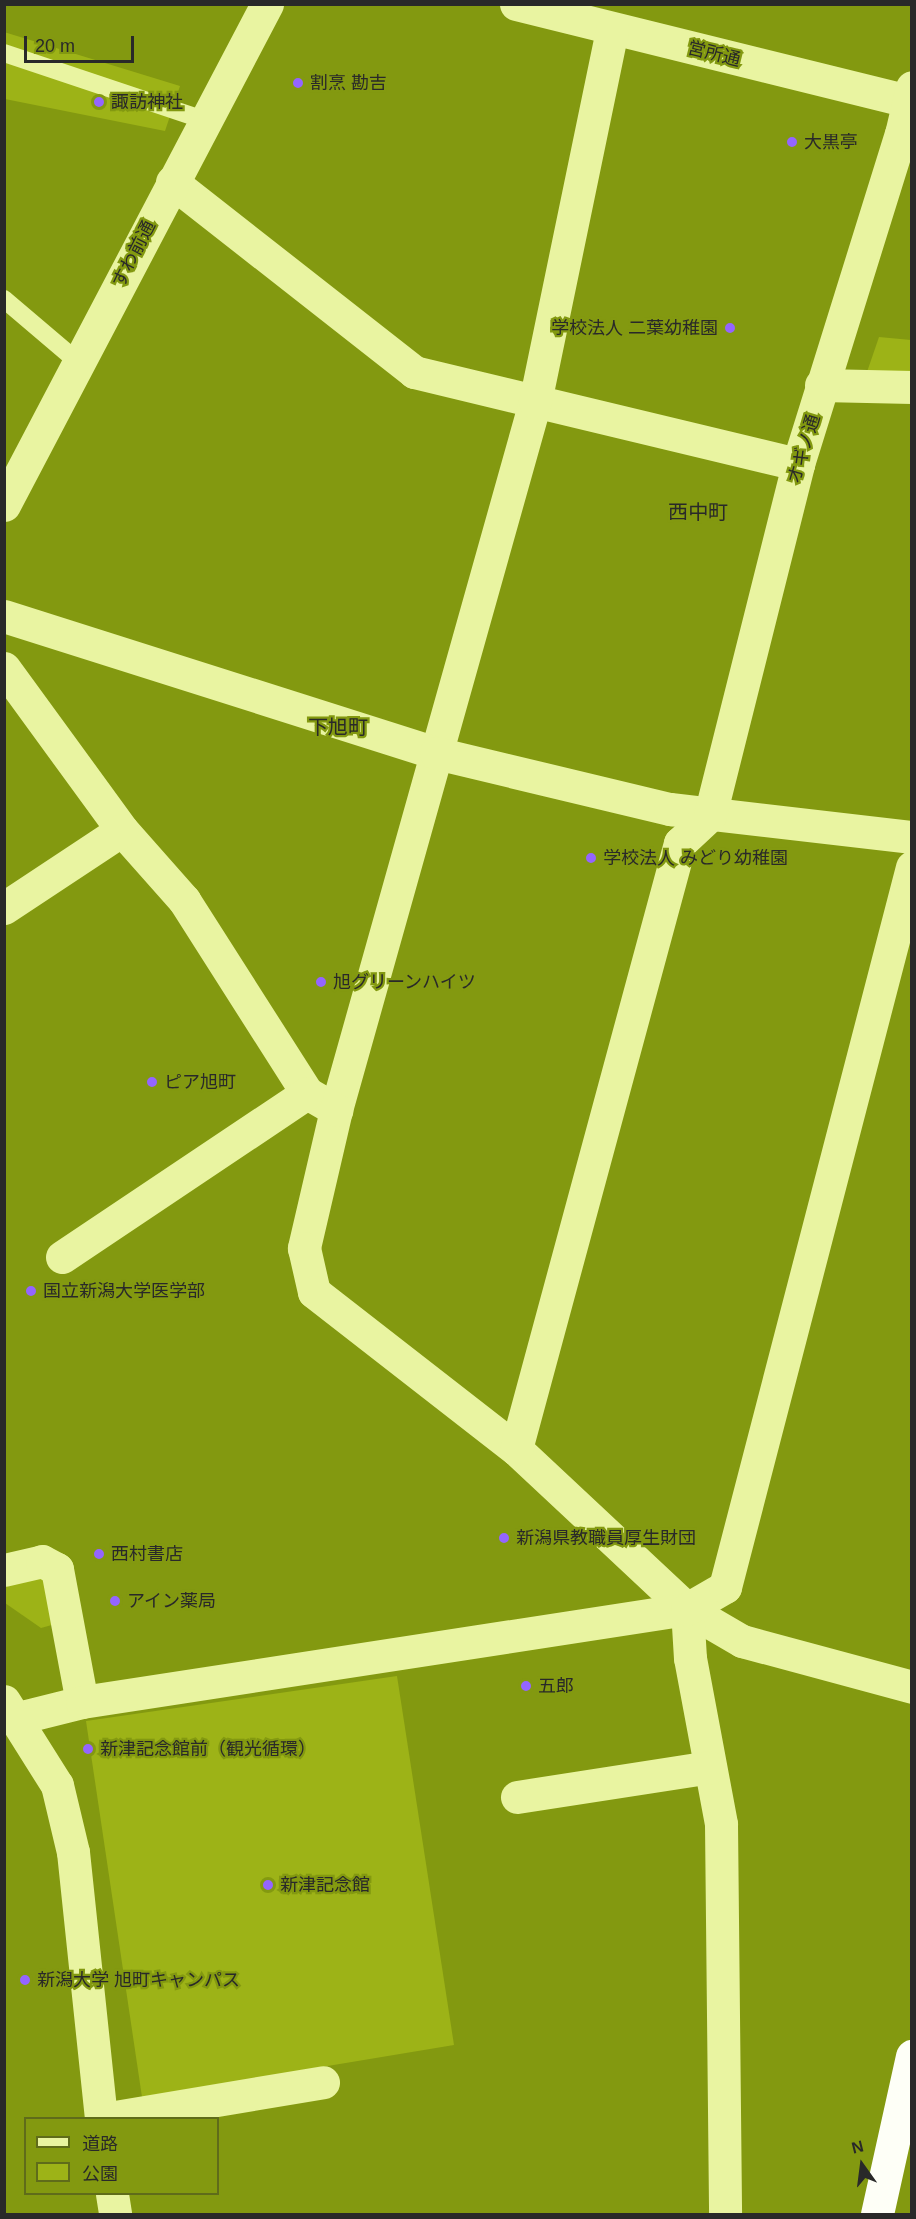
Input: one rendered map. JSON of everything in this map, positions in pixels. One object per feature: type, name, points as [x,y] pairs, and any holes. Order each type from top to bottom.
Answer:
[{"type":"highway","points":[[877,2214],[911,2059]]},
{"type":"street","name":"すわ前通","points":[[4,505],[204,120],[267,4]]},
{"type":"street","name":"営所通","points":[[516,4],[612,29],[910,97]]},
{"type":"street","points":[[612,29],[535,402],[336,1110],[304,1248],[314,1292],[516,1449],[687,1609],[742,1641],[912,1687]]},
{"type":"street","name":"オギノ通","points":[[710,815],[798,464],[901,134],[910,97]]},
{"type":"street","points":[[172,182],[414,372],[798,464]]},
{"type":"street","points":[[821,385],[912,387]]},
{"type":"street","points":[[4,616],[435,753],[670,809],[912,837]]},
{"type":"street","points":[[4,668],[122,830],[184,900],[307,1092],[336,1110]]},
{"type":"street","points":[[516,1449],[680,843],[710,815]]},
{"type":"street","points":[[4,909],[122,830]]},
{"type":"street","points":[[101,2117],[73,1852],[57,1785],[11,1709],[82,1702],[687,1609],[725,1587],[912,867]]},
{"type":"street","points":[[62,1257],[307,1092]]},
{"type":"street","points":[[4,1570],[42,1561],[57,1569],[82,1702]]},
{"type":"street","points":[[687,1609],[690,1658],[721,1824],[724,2214]]},
{"type":"street","points":[[517,1797],[710,1767]]},
{"type":"street","points":[[115,2117],[323,2082]]},
{"type":"street","points":[[112,2195],[115,2214]]},
{"type":"lane","points":[[4,53],[204,120]]},
{"type":"lane","points":[[4,300],[78,362]]},
{"type":"green space","points":[[4,32],[180,86],[165,131],[5,99]]},
{"type":"green space","points":[[879,337],[911,340],[911,373],[867,372]]},
{"type":"green space","points":[[40,1573],[59,1623],[41,1628],[5,1603],[4,1581]]},
{"type":"green space","points":[[397,1676],[454,2045],[142,2097],[86,1721]]},
{"type":"place","name":"割烹 勘吉","points":[[298,83]]},
{"type":"place","name":"諏訪神社","points":[[99,102]]},
{"type":"place","name":"大黒亭","points":[[792,142]]},
{"type":"place","name":"学校法人 二葉幼稚園","points":[[730,328]]},
{"type":"place","name":"学校法人 みどり幼稚園","points":[[591,858]]},
{"type":"place","name":"旭グリーンハイツ","points":[[321,982]]},
{"type":"place","name":"ピア旭町","points":[[152,1082]]},
{"type":"place","name":"国立新潟大学医学部","points":[[31,1291]]},
{"type":"place","name":"新潟県教職員厚生財団","points":[[504,1538]]},
{"type":"place","name":"西村書店","points":[[99,1554]]},
{"type":"place","name":"アイン薬局","points":[[115,1601]]},
{"type":"place","name":"五郎","points":[[526,1686]]},
{"type":"place","name":"新津記念館前（観光循環）","points":[[88,1749]]},
{"type":"place","name":"新津記念館","points":[[268,1885]]},
{"type":"place","name":"新潟大学 旭町キャンパス","points":[[25,1980]]},
{"type":"district","name":"西中町","points":[[698,512]]},
{"type":"district","name":"下旭町","points":[[338,727]]}]
